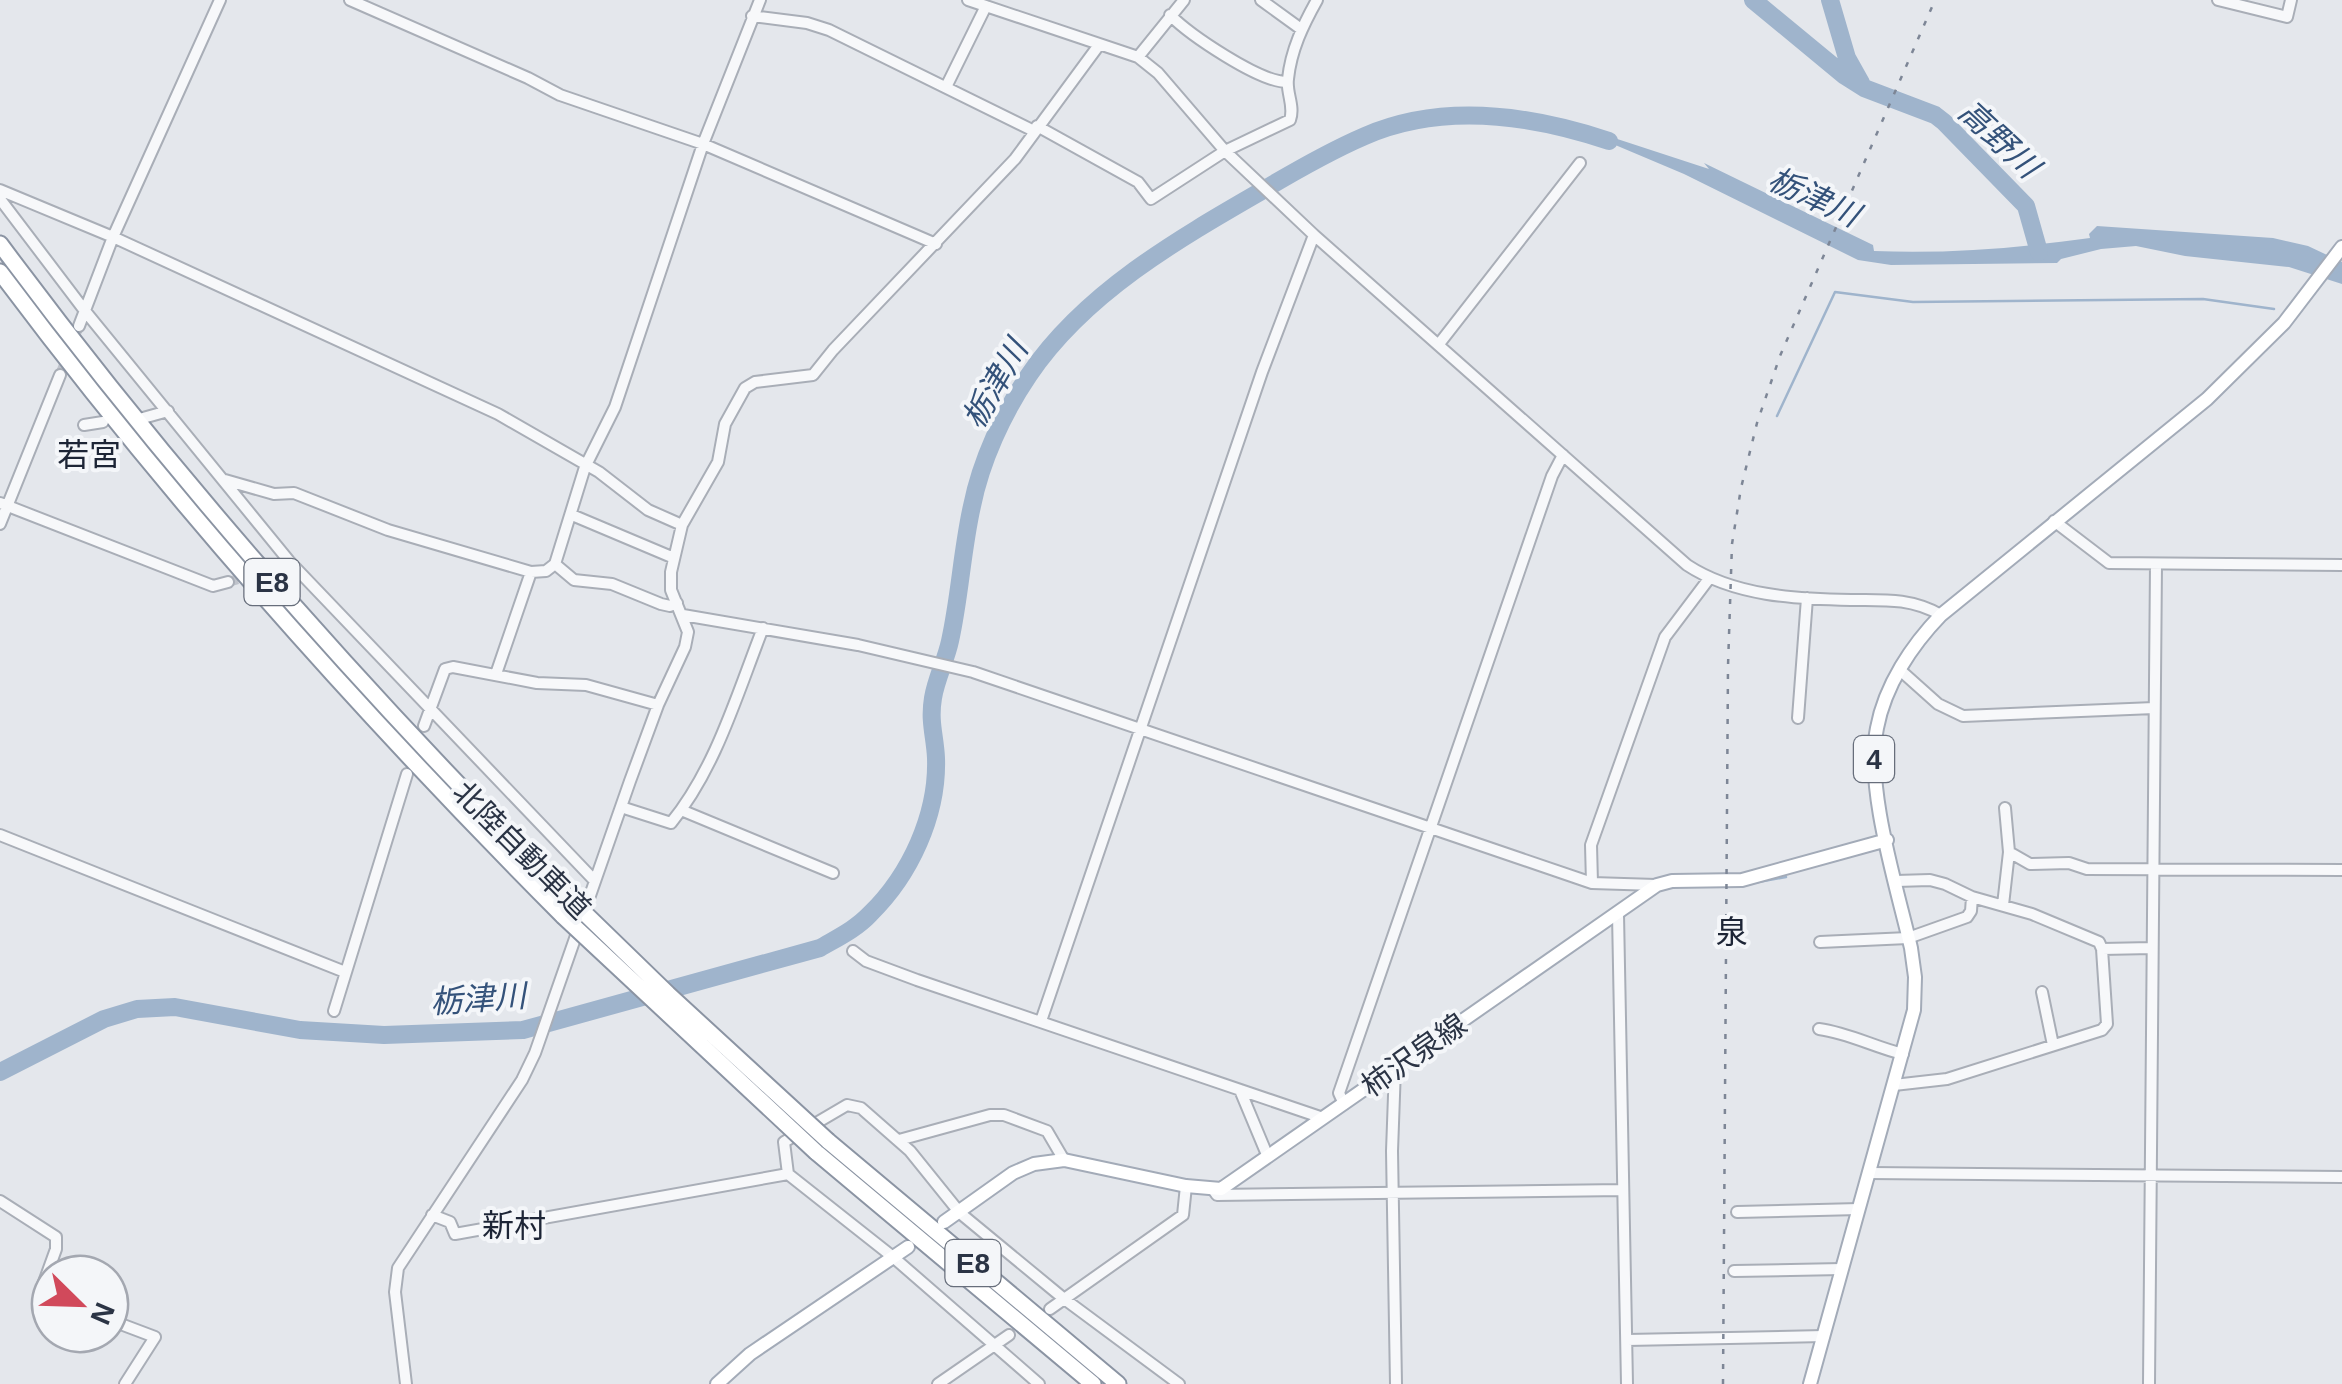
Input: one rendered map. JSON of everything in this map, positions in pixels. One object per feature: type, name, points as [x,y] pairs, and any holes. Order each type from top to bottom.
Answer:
[{"type":"highway","name":"北陸自動車道","points":[[0,244],[100,374],[252,558],[402,726],[569,898],[822,1147],[1118,1384]]},
{"type":"highway","name":"北陸自動車道","points":[[0,272],[150,464],[237,567],[391,738],[562,916],[1092,1384]]},
{"type":"main road","name":"4","points":[[1810,1384],[1914,1010],[1915,977],[1874,764],[1883,707],[1900,670],[1922,634],[1941,615],[2247,362],[2302,301],[2342,247]]},
{"type":"main road","points":[[1657,885],[1672,881],[1742,880],[1887,840]]},
{"type":"main road","name":"柿沢泉線","points":[[944,1222],[1013,1173],[1034,1164],[1064,1160],[1186,1186],[1220,1189],[1657,885]]},
{"type":"main road","points":[[717,1384],[750,1354],[908,1248]]},
{"type":"street","points":[[79,326],[113,237],[220,0]]},
{"type":"street","points":[[350,0],[528,78],[560,96],[703,144],[936,244]]},
{"type":"street","points":[[226,480],[274,494],[294,493],[388,530],[531,572],[555,564],[585,467],[616,406],[703,144],[760,0]]},
{"type":"street","points":[[968,0],[1138,56],[1158,73],[1225,151],[1314,235],[1686,565],[1708,580],[1806,598],[1898,599],[1922,604],[1941,615]]},
{"type":"street","points":[[1006,12],[1012,0]]},
{"type":"street","points":[[1138,56],[1184,0]]},
{"type":"street","points":[[1261,0],[1301,29]]},
{"type":"street","points":[[752,16],[828,30],[1138,182],[1151,199],[1225,151],[1290,120],[1293,113],[1287,82],[1301,29],[1317,0]]},
{"type":"street","points":[[2218,0],[2287,17],[2290,0]]},
{"type":"street","points":[[946,88],[986,6]]},
{"type":"street","points":[[1170,15],[1203,42],[1270,79],[1287,82]]},
{"type":"street","points":[[406,1384],[395,1292],[398,1268],[522,1080],[535,1053],[658,705],[684,647],[688,632],[671,590],[674,558],[682,526],[718,462],[725,424],[745,388],[755,382],[813,375],[1016,159],[1099,46]]},
{"type":"street","points":[[1439,344],[1580,163]]},
{"type":"street","points":[[0,190],[113,237],[498,414],[599,472],[648,510],[682,526]]},
{"type":"street","points":[[0,199],[85,311],[289,561],[594,880]]},
{"type":"street","points":[[1041,1021],[1262,372],[1314,235]]},
{"type":"street","points":[[0,524],[4,504],[60,375]]},
{"type":"street","points":[[143,418],[168,411]]},
{"type":"street","points":[[84,426],[103,422]]},
{"type":"street","points":[[1344,1104],[1339,1093],[1428,828],[1562,455]]},
{"type":"street","points":[[4,504],[212,586],[228,582]]},
{"type":"street","points":[[572,515],[674,558]]},
{"type":"street","points":[[2054,521],[2109,564],[2342,566]]},
{"type":"street","points":[[277,568],[289,561]]},
{"type":"street","points":[[555,564],[574,580],[612,584],[661,604],[677,603]]},
{"type":"street","points":[[2150,1384],[2156,564]]},
{"type":"street","points":[[496,674],[531,572]]},
{"type":"street","points":[[1592,883],[1592,845],[1665,637],[1708,580]]},
{"type":"street","points":[[1798,718],[1806,598]]},
{"type":"street","points":[[683,615],[922,658],[973,672],[1592,883],[1657,885]]},
{"type":"street","points":[[621,807],[670,822],[680,810],[720,738],[762,628]]},
{"type":"street","points":[[424,726],[445,669],[453,666],[538,683],[586,686],[658,705]]},
{"type":"street","points":[[1900,670],[1938,704],[1963,716],[2154,708]]},
{"type":"street","points":[[334,1012],[407,774]]},
{"type":"street","points":[[2004,905],[2010,852],[2005,808]]},
{"type":"street","points":[[680,810],[833,873]]},
{"type":"street","points":[[0,835],[346,972]]},
{"type":"street","points":[[2010,852],[2030,864],[2069,863],[2087,869],[2342,870]]},
{"type":"street","points":[[1894,1085],[1947,1079],[2102,1030],[2107,1024],[2099,942],[1930,880],[1896,881]]},
{"type":"street","points":[[1820,942],[1908,938],[1967,918],[1972,897]]},
{"type":"street","points":[[1618,914],[1627,1384]]},
{"type":"street","points":[[2102,949],[2152,948]]},
{"type":"street","points":[[852,951],[883,967],[1323,1118]]},
{"type":"street","points":[[2042,992],[2053,1044]]},
{"type":"street","points":[[1819,1029],[1842,1032],[1880,1049],[1903,1054]]},
{"type":"street","points":[[1395,1068],[1396,1384]]},
{"type":"street","points":[[1240,1090],[1268,1156]]},
{"type":"street","points":[[1039,1384],[893,1257],[788,1174],[784,1142],[848,1106],[860,1108],[899,1140],[960,1213],[1063,1298],[1179,1384]]},
{"type":"street","points":[[899,1140],[990,1115],[1004,1115],[1047,1131],[1064,1160]]},
{"type":"street","points":[[1869,1173],[2342,1178]]},
{"type":"street","points":[[432,1214],[450,1222],[456,1234],[788,1174]]},
{"type":"street","points":[[1050,1309],[1183,1215],[1186,1186]]},
{"type":"street","points":[[1210,1187],[1217,1195],[1623,1190]]},
{"type":"street","points":[[0,1201],[56,1237],[54,1254]]},
{"type":"street","points":[[1737,1212],[1859,1209]]},
{"type":"street","points":[[1734,1271],[1842,1269]]},
{"type":"street","points":[[124,1384],[155,1337],[130,1328]]},
{"type":"street","points":[[938,1384],[1010,1335]]},
{"type":"street","points":[[1627,1340],[1824,1336]]},
{"type":"water","points":[[1575,128],[1709,169],[1704,163],[1873,245],[1874,251],[2036,245],[2090,238],[2097,226],[2273,238],[2308,246],[2342,262],[2342,284],[2289,267],[2185,256],[2136,246],[2101,249],[2057,263],[1891,265],[1858,260],[1684,174]]},
{"type":"waterway","name":"高野川","points":[[1753,0],[1845,76],[1944,122],[2026,206],[2039,252]]},
{"type":"waterway","name":"高野川","points":[[1830,0],[1847,58],[1861,83]]},
{"type":"waterway","name":"栃津川","points":[[0,1072],[104,1019],[137,1009],[175,1007],[300,1030],[384,1035],[523,1030],[820,948],[840,937],[865,919],[884,898],[919,843],[935,779],[933,698],[950,641],[981,472],[1019,390],[1078,318],[1136,269],[1200,227],[1326,154],[1395,125],[1425,119],[1487,116],[1549,124],[1609,141]]},
{"type":"waterway","points":[[1777,416],[1835,292],[1913,302],[2203,299],[2274,309]]},
{"type":"waterway","points":[[1753,883],[1786,877]]},
{"type":"tunnel","points":[[60,375],[79,326]]},
{"type":"tunnel","points":[[228,582],[277,568]]},
{"type":"railway","points":[[1723,1384],[1732,544],[1757,423],[1780,356],[1935,0]]},
{"type":"district","name":"若宮","points":[[89,455]]},
{"type":"district","name":"泉","points":[[1732,932]]},
{"type":"district","name":"新村","points":[[514,1226]]}]
